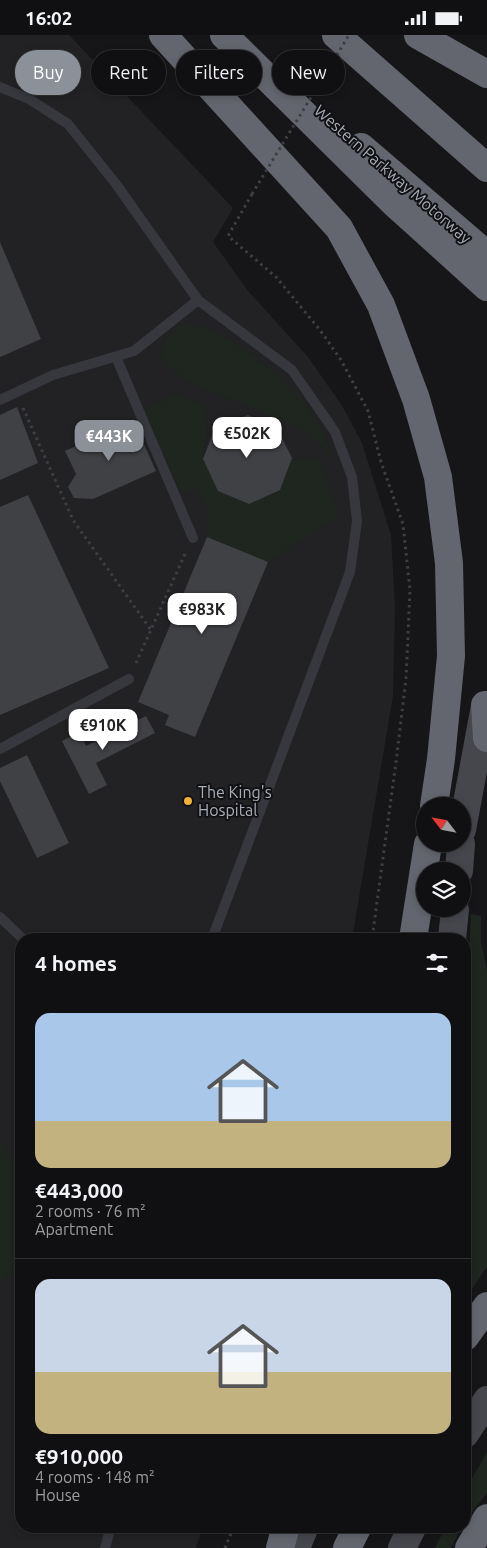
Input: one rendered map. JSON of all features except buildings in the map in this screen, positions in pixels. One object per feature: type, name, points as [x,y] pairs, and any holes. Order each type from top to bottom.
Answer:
[{"type":"highway","points":[[163,35],[339,228],[382,305],[416,399],[438,477],[449,563],[452,656],[435,797]]},
{"type":"highway","points":[[224,35],[393,202],[487,287]]},
{"type":"highway","name":"Western Parkway Motorway","points":[[230,35],[487,255]]},
{"type":"highway","points":[[336,35],[487,168]]},
{"type":"highway","points":[[421,37],[487,59]]},
{"type":"highway","points":[[421,37],[487,74]]},
{"type":"highway","points":[[486,701],[487,738]]},
{"type":"highway","points":[[414,933],[427,853]]},
{"type":"highway","points":[[471,1329],[487,1306]]},
{"type":"highway","points":[[469,1548],[487,1518]]},
{"type":"highway","points":[[280,1548],[284,1533]]},
{"type":"highway","points":[[347,1548],[354,1533]]},
{"type":"main road","points":[[468,797],[486,701]]},
{"type":"main road","points":[[453,933],[454,917]]},
{"type":"main road","points":[[471,1425],[487,1400]]},
{"type":"main road","points":[[296,1548],[302,1533]]},
{"type":"main road","points":[[402,1548],[410,1533]]},
{"type":"lane","points":[[0,87],[29,99],[68,124],[116,185],[198,299],[292,369],[335,432],[352,477],[357,521],[350,572],[214,933]]},
{"type":"lane","points":[[0,400],[53,375],[134,351],[198,299]]},
{"type":"lane","points":[[116,357],[193,538]]},
{"type":"lane","points":[[0,749],[129,679]]},
{"type":"lane","points":[[0,917],[17,933]]},
{"type":"lane","points":[[104,1548],[109,1533]]},
{"type":"path","points":[[252,194],[349,35]]},
{"type":"path","points":[[16,393],[73,521],[151,630]]},
{"type":"path","points":[[129,679],[193,538]]},
{"type":"path","points":[[225,1548],[231,1533]]},
{"type":"shaded area","name":"The King's Hospital","points":[[0,35],[69,35],[91,58],[91,95],[126,95],[233,208],[213,242],[248,291],[308,357],[343,407],[362,443],[391,535],[395,607],[393,696],[353,933],[15,933],[15,1533],[201,1533],[196,1548],[0,1548]]},
{"type":"shaded area","points":[[181,325],[202,326],[247,351],[281,378],[307,404],[336,460],[305,429],[188,382],[167,366],[160,354],[167,338]]},
{"type":"shaded area","points":[[177,394],[205,406],[206,433],[203,459],[218,491],[248,504],[280,490],[291,461],[321,457],[322,468],[338,516],[268,562],[207,537],[209,508],[198,488],[182,493],[144,411]]},
{"type":"shaded area","points":[[471,914],[481,916],[481,941],[487,970],[487,1267],[471,1290]]},
{"type":"shaded area","points":[[0,1142],[15,1166],[15,1273],[0,1283]]},
{"type":"shaded area","points":[[487,1452],[487,1493],[471,1513],[471,1480]]},
{"type":"shaded area","points":[[442,1533],[458,1533],[451,1548],[435,1548]]},
{"type":"place","name":"The King's Hospital","points":[[188,801]]}]
